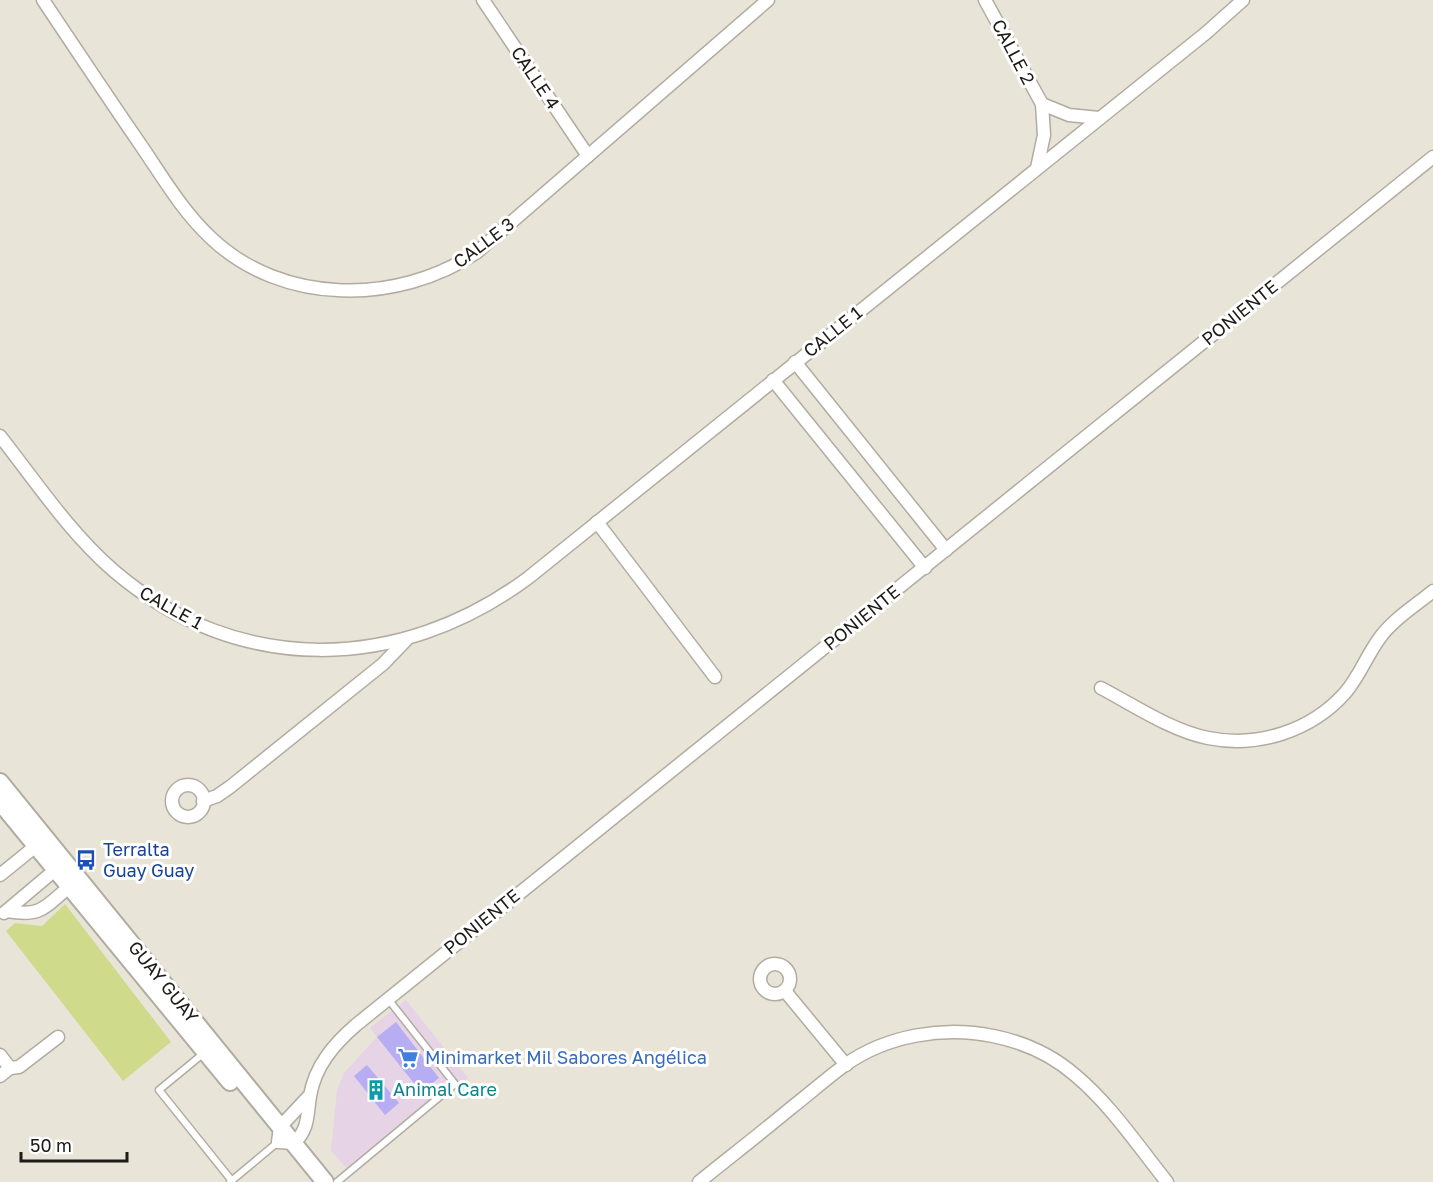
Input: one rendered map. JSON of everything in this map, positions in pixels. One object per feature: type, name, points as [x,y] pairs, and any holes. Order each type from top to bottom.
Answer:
[{"type":"street","name":"CALLE 3","points":[[43,0],[192,219],[212,239],[233,256],[264,272],[297,284],[326,290],[357,291],[406,284],[434,276],[477,252],[768,0]]},
{"type":"street","name":"CALLE 4","points":[[483,0],[588,156]]},
{"type":"street","name":"CALLE 2","points":[[985,0],[1041,104],[1044,135],[1037,168]]},
{"type":"street","name":"CALLE 1","points":[[0,436],[94,553],[133,586],[190,620],[234,637],[294,649],[351,649],[407,639],[463,618],[496,600],[528,578],[1206,33],[1244,0]]},
{"type":"street","name":"CALLE 2","points":[[1041,104],[1070,115],[1099,118]]},
{"type":"street","name":"PONIENTE","points":[[284,1138],[310,1095],[318,1071],[345,1034],[1433,157]]},
{"type":"street","points":[[795,362],[946,550]]},
{"type":"street","points":[[772,380],[925,568]]},
{"type":"street","points":[[597,522],[715,677]]},
{"type":"street","points":[[1101,688],[1169,723],[1208,738],[1236,741],[1275,736],[1299,728],[1336,702],[1357,677],[1384,633],[1433,591]]},
{"type":"street","name":"CALLE 1","points":[[203,801],[223,792],[383,664],[407,639]]},
{"type":"street","name":"GUAY GUAY","points":[[0,782],[40,842],[55,870],[210,1049]]},
{"type":"street","name":"GUAY GUAY","points":[[0,802],[40,842],[284,1138],[325,1182]]},
{"type":"street","points":[[0,874],[40,842]]},
{"type":"street","points":[[3,913],[55,870]]},
{"type":"street","points":[[3,913],[26,914],[39,911],[69,887]]},
{"type":"street","points":[[785,991],[846,1065]]},
{"type":"street","points":[[699,1182],[846,1065],[891,1042],[930,1034],[975,1033],[1019,1043],[1052,1058],[1088,1086],[1167,1182]]},
{"type":"street","points":[[0,1055],[5,1072],[19,1067],[58,1037]]},
{"type":"street","name":"PONIENTE","points":[[284,1138],[303,1133],[308,1121],[310,1095]]},
{"type":"street","name":"GUAY GUAY","points":[[284,1138],[310,1182]]},
{"type":"lane","points":[[337,1182],[455,1084],[388,999]]},
{"type":"lane","points":[[210,1049],[159,1090],[231,1181],[284,1138]]},
{"type":"shaded area","points":[[406,1000],[468,1078],[353,1175],[331,1151],[337,1090],[344,1073],[377,1037],[370,1028]]},
{"type":"green space","points":[[65,904],[171,1042],[123,1081],[6,931],[15,923],[42,926]]},
{"type":"building","name":"Minimarket Mil Sabores Angélica","points":[[396,1022],[439,1078],[421,1092],[377,1037]]},
{"type":"building","name":"Animal Care","points":[[367,1065],[399,1103],[385,1115],[354,1076]]},
{"type":"place","name":"Terralta Guay Guay","points":[[86,860]]},
{"type":"place","name":"Minimarket Mil Sabores Angélica","points":[[408,1058]]},
{"type":"place","name":"Animal Care","points":[[376,1090]]}]
